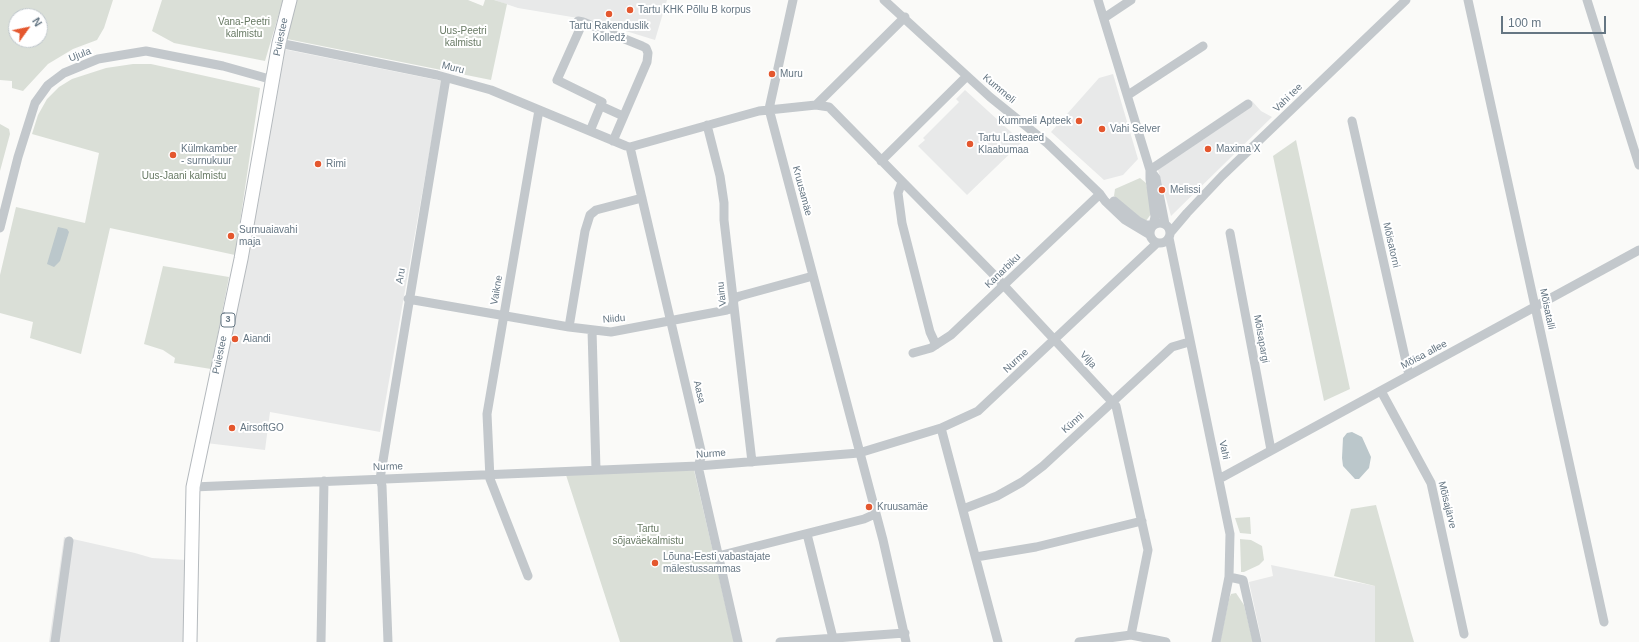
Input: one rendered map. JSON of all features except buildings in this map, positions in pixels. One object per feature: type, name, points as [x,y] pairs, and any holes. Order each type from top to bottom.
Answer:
[{"type":"highway","name":"Puiestee","points":[[190,642],[193,488],[241,259],[279,43],[290,0]]},
{"type":"street","name":"Kruusamäe","points":[[793,0],[769,110],[906,638]]},
{"type":"street","name":"Kummeli","points":[[884,0],[905,17],[967,76],[1047,143],[1125,220],[1150,235]]},
{"type":"street","points":[[1098,0],[1150,170],[1154,217],[1150,235],[1158,243],[1170,236],[1169,227],[1165,224],[1159,222],[1153,225]]},
{"type":"street","points":[[1104,18],[1131,0]]},
{"type":"street","name":"Vahi tee","points":[[1170,236],[1187,213],[1222,176],[1406,0]]},
{"type":"street","name":"Mõisatalli","points":[[1468,0],[1604,622]]},
{"type":"street","points":[[1587,0],[1639,165]]},
{"type":"street","points":[[630,147],[707,124],[759,111],[816,105],[905,17]]},
{"type":"street","points":[[590,131],[602,102],[557,80],[581,22],[642,46],[647,50],[649,57],[613,141]]},
{"type":"street","name":"Muru","points":[[279,43],[446,78],[491,90],[630,147]]},
{"type":"street","points":[[1128,95],[1204,46]]},
{"type":"street","name":"Ujula","points":[[0,228],[18,157],[35,103],[48,85],[64,73],[98,59],[146,51],[223,66],[273,80]]},
{"type":"street","points":[[881,161],[967,76]]},
{"type":"street","name":"Aru","points":[[388,642],[382,486],[380,479],[408,299],[446,78]]},
{"type":"street","points":[[1150,170],[1248,104]]},
{"type":"street","name":"Vilja","points":[[816,105],[829,107],[1004,286],[1116,406],[1122,424],[1148,550],[1131,635]]},
{"type":"street","points":[[600,106],[624,116]]},
{"type":"street","name":"Vaikne","points":[[528,576],[489,474],[487,414],[539,110]]},
{"type":"street","name":"Mõisatorni","points":[[1352,121],[1409,375]]},
{"type":"street","name":"Vainu","points":[[707,124],[720,176],[724,203],[752,462]]},
{"type":"street","name":"Aasa","points":[[630,147],[702,455],[698,466],[738,642]]},
{"type":"street","points":[[1150,170],[1156,178],[1165,224]]},
{"type":"street","points":[[902,182],[898,193],[902,223],[930,332],[936,345]]},
{"type":"street","name":"Kummeli","points":[[1100,194],[1109,197],[1138,221],[1146,225],[1153,225]]},
{"type":"street","name":"Kanarbiku","points":[[914,353],[936,345],[951,335],[1100,194]]},
{"type":"street","points":[[569,327],[585,231],[590,216],[596,210],[642,198]]},
{"type":"street","name":"Vahi tee","points":[[1165,224],[1171,223],[1187,213]]},
{"type":"street","name":"Mõisapargi","points":[[1230,232],[1271,450]]},
{"type":"street","name":"Vahi","points":[[1170,236],[1189,342],[1230,534],[1229,577],[1216,642]]},
{"type":"street","name":"Nurme","points":[[193,488],[324,481],[698,466],[859,453],[941,428],[978,411],[1158,243]]},
{"type":"street","name":"Vahi","points":[[1158,243],[1168,251],[1174,264]]},
{"type":"street","name":"Mõisa allee","points":[[1218,478],[1639,250]]},
{"type":"street","name":"Niidu","points":[[408,299],[569,327],[611,332],[731,309],[735,298],[812,276]]},
{"type":"street","points":[[592,330],[596,470]]},
{"type":"street","name":"Künni","points":[[963,509],[997,496],[1022,482],[1043,466],[1172,347],[1189,342]]},
{"type":"street","name":"Mõisajärve","points":[[1381,391],[1431,483],[1464,634]]},
{"type":"street","points":[[941,428],[998,642]]},
{"type":"street","points":[[321,642],[324,481]]},
{"type":"street","points":[[718,556],[864,519],[875,514]]},
{"type":"street","points":[[976,557],[1036,547],[1142,521]]},
{"type":"street","points":[[807,534],[833,638]]},
{"type":"street","points":[[55,642],[69,542]]},
{"type":"street","points":[[1229,577],[1243,580],[1257,642]]},
{"type":"street","points":[[1079,642],[1131,635],[1166,642]]},
{"type":"street","points":[[780,642],[833,638],[906,638]]},
{"type":"shaded area","name":"Tartu Rakenduslik Kolledž","points":[[494,0],[667,0],[655,40],[590,20],[518,8]]},
{"type":"shaded area","points":[[283,49],[442,81],[380,432],[270,412],[265,450],[206,443]]},
{"type":"shaded area","points":[[1113,74],[1138,159],[1123,175],[1104,180],[1051,132],[1099,78]]},
{"type":"shaded area","name":"Tartu Lasteaed Klaabumaa","points":[[965,90],[1022,142],[967,195],[918,146],[925,140],[923,138],[959,102],[956,99]]},
{"type":"shaded area","points":[[1252,101],[1261,111],[1272,117],[1171,216],[1156,163]]},
{"type":"shaded area","points":[[58,227],[67,229],[69,232],[60,261],[54,267],[47,264]]},
{"type":"shaded area","points":[[1352,432],[1362,437],[1371,457],[1369,468],[1359,479],[1355,479],[1343,466],[1343,438],[1347,433]]},
{"type":"shaded area","points":[[64,537],[152,558],[186,560],[185,642],[49,642]]},
{"type":"shaded area","points":[[1271,565],[1375,586],[1375,642],[1262,642],[1249,582],[1273,576]]},
{"type":"green space","points":[[0,0],[113,0],[104,28],[97,40],[73,49],[48,64],[23,91],[12,88],[12,81],[0,80]]},
{"type":"green space","name":"Vana-Peetri kalmistu","points":[[162,0],[283,0],[265,61],[174,43],[152,31]]},
{"type":"green space","name":"Uus-Peetri kalmistu","points":[[297,0],[468,0],[483,6],[485,0],[494,0],[507,4],[491,80],[287,39]]},
{"type":"green space","name":"Uus-Jaani kalmistu","points":[[133,64],[151,64],[260,88],[235,255],[110,228],[81,354],[30,338],[33,322],[0,313],[0,275],[16,207],[85,223],[99,153],[32,134],[38,115],[47,99],[59,87],[72,79],[106,68]]},
{"type":"green space","points":[[0,124],[9,129],[10,134],[0,171]]},
{"type":"green space","points":[[1296,140],[1350,389],[1324,401],[1273,156]]},
{"type":"green space","points":[[1140,178],[1146,183],[1151,207],[1151,214],[1146,221],[1141,221],[1114,196],[1115,189]]},
{"type":"green space","points":[[163,266],[229,277],[211,369],[174,363],[175,358],[163,350],[144,344]]},
{"type":"green space","name":"Tartu sõjaväekalmistu","points":[[694,470],[734,642],[620,642],[566,475]]},
{"type":"green space","points":[[1376,505],[1414,642],[1375,642],[1375,586],[1334,576],[1351,509]]},
{"type":"green space","points":[[1250,517],[1251,534],[1240,533],[1235,518]]},
{"type":"green space","points":[[1240,539],[1251,540],[1262,546],[1264,560],[1259,565],[1244,572],[1241,572]]},
{"type":"green space","points":[[1236,593],[1244,605],[1253,642],[1220,642],[1229,599],[1231,594]]},
{"type":"place","name":"Tartu KHK Põllu B korpus","points":[[630,10]]},
{"type":"place","name":"Tartu Rakenduslik Kolledž","points":[[609,14]]},
{"type":"place","name":"Muru","points":[[772,74]]},
{"type":"place","name":"Kummeli Apteek","points":[[1079,121]]},
{"type":"place","name":"Vahi Selver","points":[[1102,129]]},
{"type":"place","name":"Tartu Lasteaed Klaabumaa","points":[[970,144]]},
{"type":"place","name":"Maxima X","points":[[1208,149]]},
{"type":"place","name":"Külmkamber - surnukuur","points":[[173,155]]},
{"type":"place","name":"Rimi","points":[[318,164]]},
{"type":"place","name":"Melissi","points":[[1162,190]]},
{"type":"place","name":"Surnuaiavahi maja","points":[[231,236]]},
{"type":"place","name":"Aiandi","points":[[235,339]]},
{"type":"place","name":"AirsoftGO","points":[[232,428]]},
{"type":"place","name":"Kruusamäe","points":[[869,507]]},
{"type":"place","name":"Lõuna-Eesti vabastajate mälestussammas","points":[[655,563]]}]
